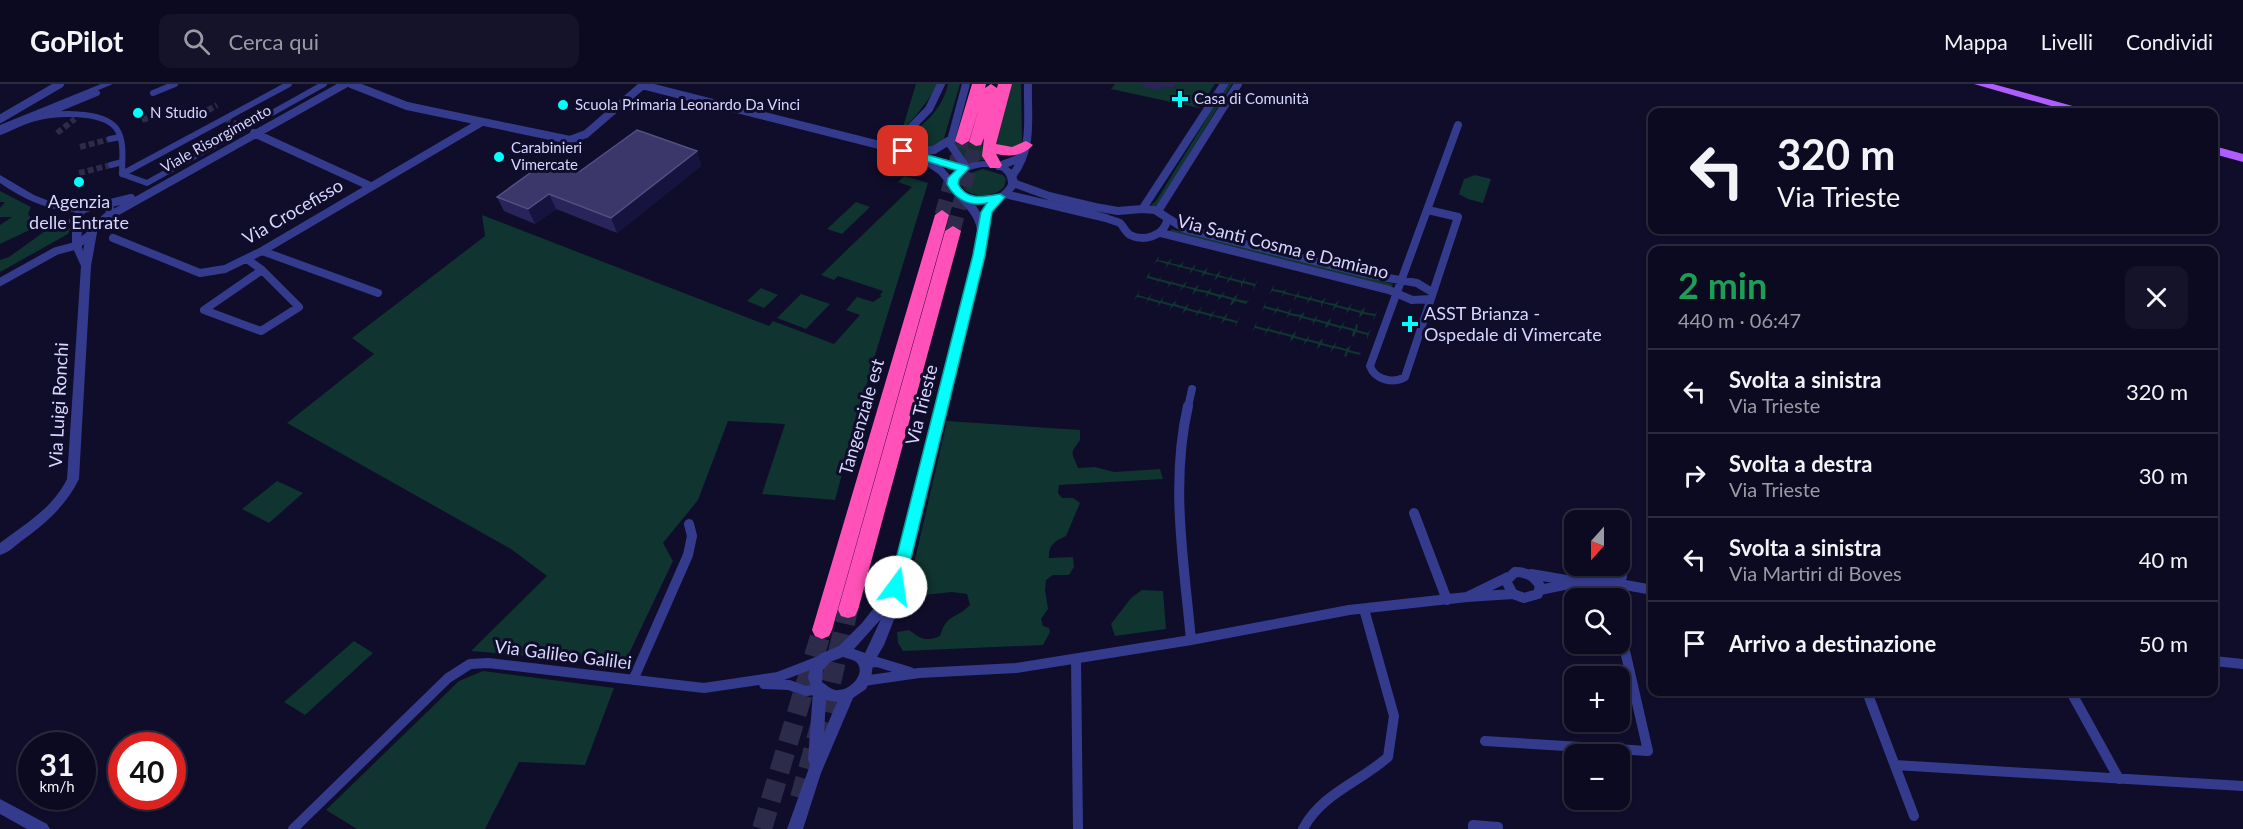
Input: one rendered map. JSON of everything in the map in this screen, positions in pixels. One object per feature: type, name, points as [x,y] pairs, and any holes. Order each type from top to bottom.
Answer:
[{"type":"highway","points":[[969,142],[979,84]]},
{"type":"highway","points":[[969,142],[993,84]]},
{"type":"highway","points":[[969,142],[1005,84]]},
{"type":"highway","points":[[969,142],[1010,153],[1019,150],[1027,142]]},
{"type":"highway","points":[[969,142],[989,156],[997,165]]},
{"type":"highway","name":"Tangenziale est","points":[[822,630],[942,215]]},
{"type":"highway","name":"Tangenziale est","points":[[848,610],[952,231]]},
{"type":"main road","points":[[1980,84],[2068,108]]},
{"type":"main road","points":[[2218,151],[2243,158]]},
{"type":"street","points":[[0,119],[60,84]]},
{"type":"street","points":[[34,116],[109,84]]},
{"type":"street","points":[[153,93],[175,84]]},
{"type":"street","points":[[122,174],[289,84]]},
{"type":"street","points":[[122,174],[147,183],[324,84]]},
{"type":"street","name":"Viale Risorgimento","points":[[290,114],[339,84]]},
{"type":"street","name":"Viale Risorgimento","points":[[109,216],[345,84]]},
{"type":"street","points":[[351,84],[400,104],[480,123],[570,140],[585,134],[643,85],[965,168]]},
{"type":"street","points":[[891,148],[929,109],[941,84]]},
{"type":"street","points":[[966,84],[969,142]]},
{"type":"street","name":"Via Trieste","points":[[864,681],[866,663],[887,624],[979,255],[982,231],[989,206],[1002,196],[1029,149],[1027,142],[1028,84]]},
{"type":"street","points":[[1143,208],[1224,84]]},
{"type":"street","points":[[1158,211],[1238,84]]},
{"type":"street","points":[[0,128],[97,93]]},
{"type":"street","points":[[34,116],[78,117],[110,123],[120,137],[122,174]]},
{"type":"street","name":"Via Crocefisso","points":[[113,238],[200,273],[225,269],[262,251],[480,123]]},
{"type":"street","name":"Via Santi Cosma e Damiano","points":[[1428,210],[1458,217],[1405,377],[1398,381],[1389,381],[1372,372],[1370,366],[1458,125]]},
{"type":"street","points":[[254,133],[370,186]]},
{"type":"street","points":[[110,139],[120,137]]},
{"type":"street","points":[[903,151],[934,150],[969,142]]},
{"type":"street","points":[[965,168],[951,147],[969,142]]},
{"type":"street","points":[[952,184],[953,178],[965,168],[979,164],[997,165],[1018,159],[1027,142]]},
{"type":"street","points":[[918,156],[941,171],[957,194],[964,198],[981,201],[1002,196]]},
{"type":"street","points":[[111,165],[122,162]]},
{"type":"street","points":[[997,165],[1013,179]]},
{"type":"street","points":[[0,178],[16,189],[54,208],[87,208],[103,205],[110,208],[109,216],[75,246],[56,251],[0,282]]},
{"type":"street","name":"Via Santi Cosma e Damiano","points":[[1013,179],[1030,190],[1108,209],[1129,211],[1143,208],[1158,211],[1167,221],[1185,229],[1371,275],[1422,285],[1431,296]]},
{"type":"street","points":[[0,188],[38,209],[91,230]]},
{"type":"street","name":"Viale Risorgimento","points":[[103,205],[125,201],[156,189]]},
{"type":"street","name":"Via Santi Cosma e Damiano","points":[[1002,196],[1107,218],[1121,224],[1127,233],[1140,237],[1161,234],[1398,292],[1412,300],[1431,296]]},
{"type":"street","points":[[964,198],[975,212],[982,231]]},
{"type":"street","points":[[86,266],[74,240],[77,214],[87,208]]},
{"type":"street","points":[[1121,224],[1121,219],[1129,211]]},
{"type":"street","name":"Via Santi Cosma e Damiano","points":[[1161,234],[1167,226],[1167,221]]},
{"type":"street","name":"Via Luigi Ronchi","points":[[0,550],[52,508],[66,493],[73,479],[86,266],[91,230]]},
{"type":"street","points":[[262,251],[378,293]]},
{"type":"street","points":[[247,259],[262,270],[299,307],[261,331],[204,310],[262,270]]},
{"type":"street","points":[[1191,389],[1184,414],[1178,480],[1191,640]]},
{"type":"street","points":[[1414,513],[1447,600]]},
{"type":"street","points":[[633,680],[688,555],[692,536],[689,524]]},
{"type":"street","points":[[1467,597],[1515,572],[1578,582],[1614,583],[1648,589]]},
{"type":"street","points":[[1525,572],[1538,581],[1540,590]]},
{"type":"street","points":[[1614,583],[1622,576]]},
{"type":"street","points":[[1508,577],[1507,585],[1513,594]]},
{"type":"street","points":[[795,829],[814,774],[848,694],[864,681],[919,673],[1016,668],[1364,609],[1467,597],[1513,594],[1529,598],[1540,590],[1578,582]]},
{"type":"street","points":[[1614,583],[1614,588]]},
{"type":"street","name":"Via Trieste","points":[[823,659],[843,651],[867,627],[896,587]]},
{"type":"street","points":[[1303,829],[1308,817],[1322,802],[1342,788],[1368,775],[1389,758],[1394,716],[1364,609]]},
{"type":"street","points":[[843,651],[858,655],[866,663],[877,662],[919,673]]},
{"type":"street","points":[[1485,741],[1648,751],[1626,654]]},
{"type":"street","points":[[814,774],[819,690],[814,679],[815,672],[823,659]]},
{"type":"street","name":"Via Galileo Galilei","points":[[293,829],[448,678],[464,666],[482,662],[704,688],[750,683],[778,677],[823,659]]},
{"type":"street","points":[[1076,659],[1078,829]]},
{"type":"street","points":[[2218,661],[2243,664]]},
{"type":"street","name":"Via Galileo Galilei","points":[[750,683],[789,685],[806,692],[819,690]]},
{"type":"street","points":[[819,690],[831,696],[848,694]]},
{"type":"street","points":[[1869,696],[1914,816]]},
{"type":"street","points":[[2074,696],[2120,779]]},
{"type":"street","points":[[1895,765],[2243,786]]},
{"type":"street","points":[[0,806],[42,829]]},
{"type":"street","points":[[1473,829],[1473,825],[1498,826],[1498,829]]},
{"type":"green space","points":[[916,84],[937,84],[923,107],[908,125],[893,136],[887,137],[903,127]]},
{"type":"green space","points":[[948,84],[960,84],[943,142],[933,147],[916,147],[910,141],[911,137],[937,108]]},
{"type":"green space","points":[[1009,84],[1021,84],[1022,142],[1015,149],[995,146]]},
{"type":"green space","name":"Casa di Comunità","points":[[1115,84],[1145,84],[1174,88],[1176,84],[1215,84],[1199,108],[1111,89]]},
{"type":"green space","points":[[1228,84],[1232,84],[1157,207],[1151,205],[1156,201]]},
{"type":"green space","points":[[954,143],[982,144],[984,160],[968,163]]},
{"type":"green space","points":[[983,169],[1003,175],[1006,179],[1004,187],[996,193],[986,195],[976,195],[966,191],[961,184],[965,175]]},
{"type":"green space","points":[[1475,175],[1491,179],[1483,203],[1459,194],[1464,179]]},
{"type":"green space","points":[[904,176],[928,183],[872,365],[835,500],[762,494],[785,424],[728,421],[698,500],[663,543],[673,561],[624,664],[471,651],[547,576],[511,549],[287,423],[374,354],[352,338],[485,236],[482,215],[769,326],[773,321],[834,344],[860,315],[846,310],[857,297],[873,302],[882,296],[880,295],[883,291],[838,276],[834,280],[821,275],[912,187],[898,182]]},
{"type":"green space","points":[[0,191],[31,207],[28,214],[32,220],[50,217],[40,225],[0,244],[0,225],[12,217],[0,217],[0,208],[5,202],[0,202]]},
{"type":"green space","points":[[856,202],[870,207],[842,234],[827,229]]},
{"type":"green space","points":[[59,221],[70,229],[68,234],[0,272],[0,260],[9,257]]},
{"type":"green space","points":[[1171,229],[1393,284],[1392,287],[1170,232]]},
{"type":"green space","points":[[1159,255],[1158,260],[1168,262],[1172,258],[1170,263],[1180,265],[1184,261],[1182,266],[1192,268],[1196,264],[1194,269],[1204,271],[1208,267],[1206,272],[1216,275],[1221,270],[1219,275],[1229,278],[1233,274],[1231,278],[1242,281],[1246,277],[1244,281],[1255,284],[1258,280],[1253,291],[1254,286],[1243,283],[1241,288],[1241,283],[1230,280],[1226,284],[1228,279],[1218,277],[1214,281],[1216,276],[1205,274],[1201,278],[1203,273],[1193,270],[1189,275],[1191,270],[1180,267],[1177,272],[1179,267],[1169,264],[1165,269],[1167,264],[1157,261],[1153,266]]},
{"type":"green space","points":[[1150,271],[1149,276],[1159,279],[1162,275],[1160,279],[1171,282],[1174,278],[1172,282],[1183,285],[1187,281],[1185,286],[1195,288],[1199,284],[1197,289],[1208,291],[1212,287],[1210,292],[1221,295],[1225,291],[1223,295],[1233,298],[1238,294],[1236,299],[1247,301],[1250,297],[1244,308],[1246,304],[1235,301],[1230,305],[1232,300],[1222,297],[1217,301],[1219,297],[1209,294],[1205,298],[1207,293],[1196,291],[1192,295],[1194,290],[1184,287],[1179,292],[1182,287],[1171,284],[1167,288],[1169,284],[1159,281],[1155,285],[1158,281],[1147,278],[1144,282]]},
{"type":"green space","points":[[1274,284],[1273,289],[1284,291],[1287,287],[1285,292],[1296,295],[1300,290],[1298,295],[1309,298],[1313,294],[1311,298],[1322,301],[1326,297],[1324,302],[1335,304],[1339,300],[1337,305],[1348,308],[1352,303],[1350,308],[1361,311],[1365,307],[1364,312],[1375,314],[1378,310],[1373,321],[1374,316],[1363,314],[1359,318],[1360,313],[1349,310],[1346,314],[1347,310],[1336,307],[1332,311],[1334,306],[1323,303],[1321,308],[1321,303],[1310,300],[1306,304],[1308,300],[1297,297],[1294,301],[1295,296],[1284,294],[1281,298],[1283,293],[1272,291],[1269,295]]},
{"type":"green space","points":[[761,288],[778,295],[764,308],[747,301]]},
{"type":"green space","points":[[1140,290],[1138,295],[1148,298],[1152,293],[1150,298],[1160,301],[1164,296],[1162,301],[1172,304],[1177,300],[1175,304],[1185,307],[1189,303],[1187,308],[1198,311],[1202,306],[1200,311],[1211,314],[1215,310],[1213,315],[1224,317],[1228,313],[1226,318],[1237,321],[1240,316],[1235,328],[1236,323],[1225,320],[1221,324],[1223,319],[1212,316],[1209,321],[1210,316],[1199,313],[1195,317],[1197,313],[1186,310],[1182,314],[1184,309],[1173,306],[1169,311],[1171,306],[1161,303],[1157,308],[1159,303],[1148,300],[1146,305],[1147,299],[1137,297],[1133,301]]},
{"type":"green space","points":[[801,294],[830,304],[806,329],[777,318]]},
{"type":"green space","points":[[1266,301],[1265,306],[1276,309],[1279,305],[1278,309],[1288,312],[1292,308],[1290,313],[1301,315],[1305,311],[1303,316],[1314,319],[1318,314],[1316,319],[1327,322],[1331,318],[1330,323],[1341,326],[1345,321],[1343,326],[1355,329],[1356,324],[1358,325],[1357,330],[1368,333],[1371,328],[1367,340],[1367,335],[1356,332],[1354,337],[1352,336],[1353,331],[1342,328],[1338,333],[1340,328],[1329,325],[1325,329],[1326,324],[1315,321],[1313,326],[1313,321],[1302,318],[1298,322],[1300,317],[1289,315],[1286,319],[1288,314],[1277,311],[1273,316],[1275,311],[1264,308],[1261,313]]},
{"type":"green space","points":[[1257,321],[1256,326],[1267,329],[1271,324],[1269,329],[1280,332],[1283,327],[1281,332],[1292,335],[1296,331],[1295,336],[1306,339],[1310,334],[1308,339],[1319,342],[1323,338],[1322,343],[1333,346],[1337,341],[1335,346],[1346,349],[1351,345],[1349,350],[1361,353],[1358,360],[1360,355],[1348,352],[1346,357],[1344,356],[1346,351],[1334,348],[1330,353],[1332,348],[1321,345],[1317,349],[1318,344],[1307,341],[1303,346],[1305,341],[1294,338],[1290,342],[1291,337],[1280,334],[1277,339],[1279,334],[1268,331],[1264,336],[1266,331],[1255,328],[1252,332]]},
{"type":"green space","points":[[947,421],[1080,430],[1080,440],[1073,454],[1078,468],[1095,467],[1114,472],[1160,469],[1163,479],[1059,485],[1058,493],[1062,498],[1073,498],[1080,503],[1066,536],[1053,544],[1049,558],[1073,557],[1074,567],[1069,575],[1053,575],[1046,580],[1048,609],[1041,619],[1043,626],[1049,628],[1050,632],[1043,645],[903,651],[898,643],[897,632],[909,630],[927,639],[940,636],[949,620],[970,605],[967,594],[952,592],[924,595],[918,591],[917,577],[912,572]]},
{"type":"green space","points":[[277,481],[303,493],[269,523],[242,509]]},
{"type":"green space","points":[[1142,590],[1163,591],[1166,629],[1115,636],[1111,624],[1131,598]]},
{"type":"green space","points":[[354,641],[373,653],[305,715],[284,702]]},
{"type":"green space","points":[[483,671],[614,688],[585,765],[519,762],[485,829],[357,829],[326,810],[459,681]]},
{"type":"building","points":[[637,130],[697,151],[611,218],[549,194],[528,209],[497,197],[548,160],[579,172]]},
{"type":"tunnel","points":[[200,115],[217,105]]},
{"type":"tunnel","points":[[142,120],[154,116]]},
{"type":"tunnel","points":[[57,133],[75,119]]},
{"type":"tunnel","points":[[225,119],[246,128]]},
{"type":"tunnel","points":[[80,147],[110,139]]},
{"type":"tunnel","points":[[942,215],[962,141]]},
{"type":"tunnel","points":[[953,231],[976,142]]},
{"type":"tunnel","points":[[79,173],[111,165]]},
{"type":"tunnel","points":[[800,798],[825,708],[848,610]]},
{"type":"tunnel","points":[[762,829],[822,630]]},
{"type":"place","name":"Casa di Comunità","points":[[1180,99]]},
{"type":"place","name":"Scuola Primaria Leonardo Da Vinci","points":[[563,105]]},
{"type":"place","name":"N Studio","points":[[138,113]]},
{"type":"place","name":"Carabinieri Vimercate","points":[[499,157]]},
{"type":"place","name":"Agenzia delle Entrate","points":[[79,182]]},
{"type":"place","name":"ASST Brianza - Ospedale di Vimercate","points":[[1410,324]]},
{"type":"route","points":[[896,587],[979,255],[987,212],[993,201],[1000,197],[981,201],[964,198],[957,194],[952,184],[953,178],[964,168],[903,151]]}]
